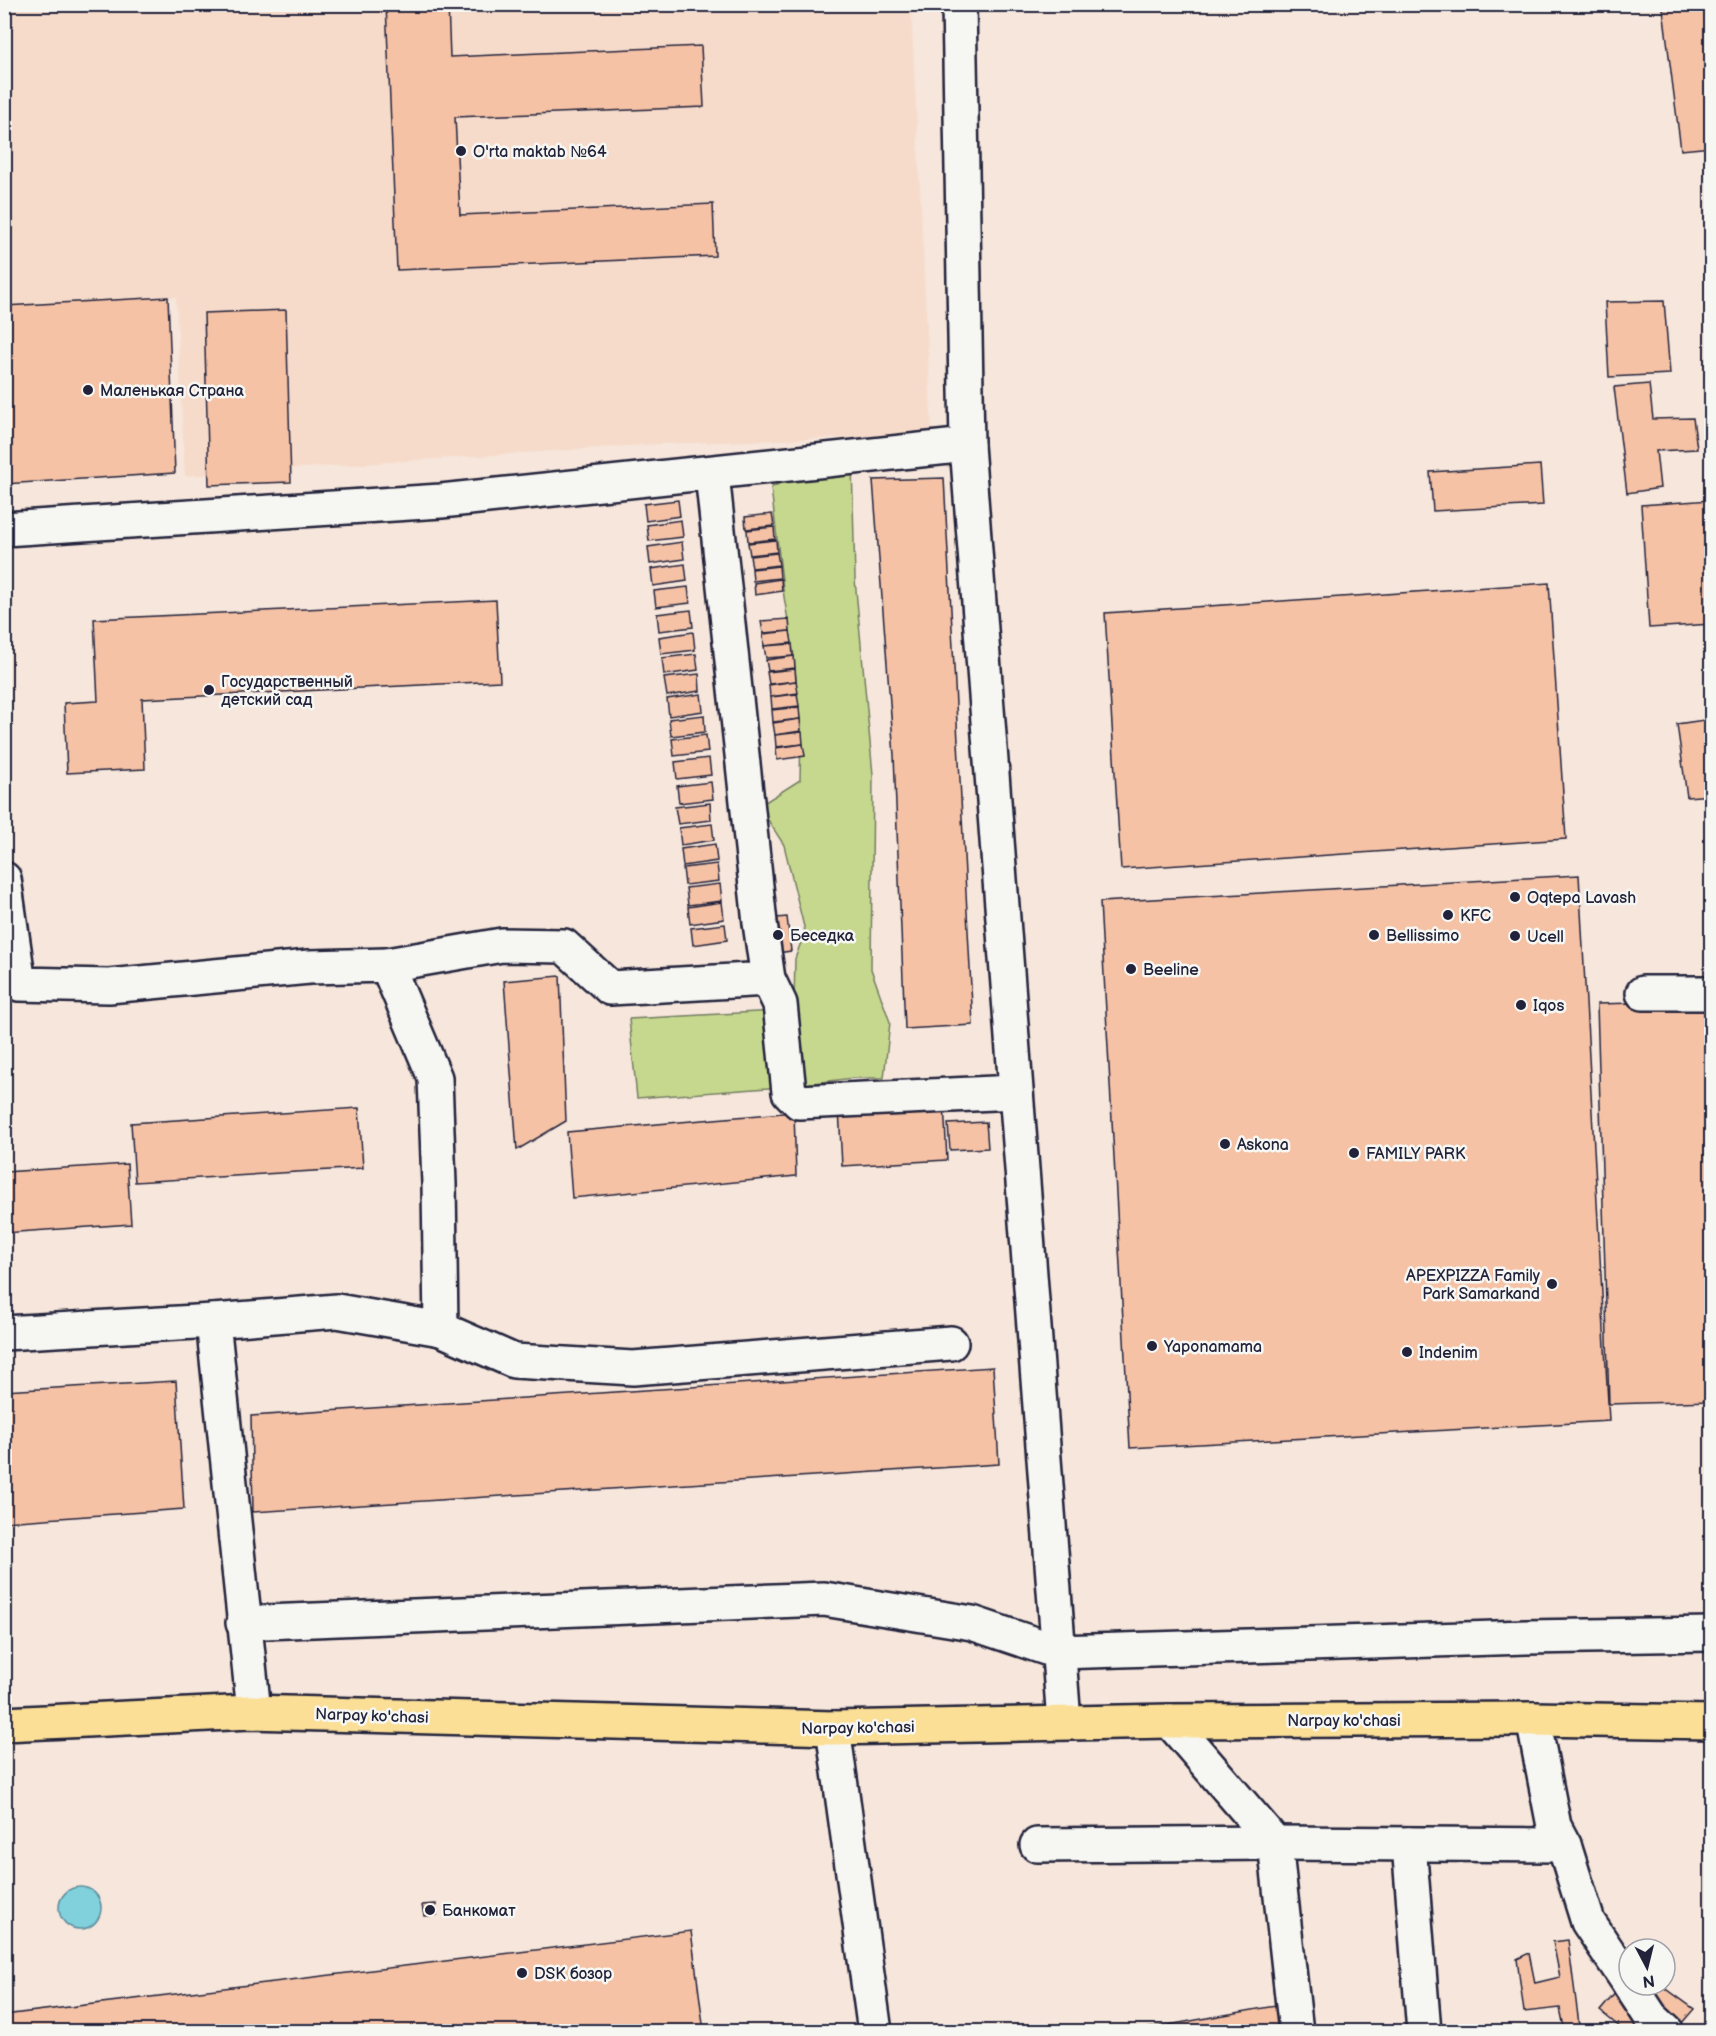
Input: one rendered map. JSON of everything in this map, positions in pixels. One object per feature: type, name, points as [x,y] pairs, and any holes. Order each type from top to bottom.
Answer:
[{"type":"main road","name":"Narpay ko'chasi","points":[[4,1724],[254,1712],[833,1728],[1170,1721],[1533,1719],[1712,1722]]},
{"type":"lane","points":[[959,4],[967,445],[1064,1722]]},
{"type":"lane","points":[[4,529],[441,501],[712,474],[967,445]]},
{"type":"lane","points":[[712,474],[760,923],[768,979],[780,1004],[789,1092],[799,1102],[1016,1092]]},
{"type":"lane","points":[[4,879],[19,984],[109,986],[309,967],[387,965],[502,945],[564,946],[610,988],[768,979]]},
{"type":"lane","points":[[387,965],[435,1078],[441,1329]]},
{"type":"lane","points":[[1643,993],[1712,993]]},
{"type":"lane","points":[[4,1333],[213,1321],[337,1311],[441,1329],[514,1361],[633,1368],[951,1343]]},
{"type":"lane","points":[[213,1321],[254,1712]]},
{"type":"lane","points":[[243,1623],[824,1599],[972,1623],[1058,1652],[1514,1637],[1712,1634]]},
{"type":"lane","points":[[1533,1719],[1554,1826],[1564,1845],[1588,1922],[1617,1965]]},
{"type":"lane","points":[[1170,1721],[1275,1843],[1296,2031]]},
{"type":"lane","points":[[833,1728],[875,2031]]},
{"type":"lane","points":[[1037,1845],[1275,1843],[1564,1845]]},
{"type":"lane","points":[[1409,1844],[1424,2031]]},
{"type":"lane","points":[[1638,1997],[1651,2017],[1667,2031]]},
{"type":"shaded area","name":"O'rta maktab №64","points":[[5,5],[911,5],[932,435],[658,444],[185,476],[176,297],[5,306]]},
{"type":"green space","points":[[852,464],[855,579],[873,775],[871,969],[890,1022],[884,1078],[853,1078],[806,1084],[794,1003],[795,959],[805,931],[784,845],[759,806],[800,780],[801,733],[794,656],[784,597],[771,488],[787,479]]},
{"type":"green space","points":[[777,1011],[782,1087],[637,1098],[629,1019]]},
{"type":"water","points":[[80,1887],[95,1893],[101,1908],[95,1923],[80,1929],[65,1923],[59,1908],[65,1893]]},
{"type":"building","points":[[386,4],[448,4],[450,57],[701,46],[704,107],[455,117],[460,215],[713,204],[715,256],[397,270]]},
{"type":"building","points":[[1712,4],[1712,147],[1681,150],[1663,9]]},
{"type":"building","name":"Маленькая Страна","points":[[168,297],[175,473],[4,484],[4,306]]},
{"type":"building","points":[[1664,301],[1670,374],[1609,377],[1605,302]]},
{"type":"building","points":[[286,310],[291,482],[209,485],[204,313]]},
{"type":"building","points":[[1649,384],[1653,419],[1693,418],[1697,449],[1656,451],[1660,488],[1627,493],[1614,387]]},
{"type":"building","points":[[1540,465],[1543,505],[1433,511],[1430,472]]},
{"type":"building","points":[[944,478],[973,1025],[905,1029],[894,755],[873,480]]},
{"type":"building","points":[[678,500],[680,516],[646,521],[644,504]]},
{"type":"building","points":[[1711,500],[1712,624],[1649,628],[1641,505]]},
{"type":"building","points":[[772,514],[774,526],[746,529],[745,517]]},
{"type":"building","points":[[681,520],[683,537],[649,541],[647,525]]},
{"type":"building","points":[[774,527],[775,539],[748,542],[747,530]]},
{"type":"building","points":[[776,540],[777,552],[750,555],[748,543]]},
{"type":"building","points":[[682,542],[684,559],[650,564],[648,547]]},
{"type":"building","points":[[777,553],[779,565],[752,568],[750,556]]},
{"type":"building","points":[[685,564],[687,581],[653,586],[651,569]]},
{"type":"building","points":[[779,566],[780,578],[753,581],[752,569]]},
{"type":"building","points":[[781,579],[782,591],[755,595],[754,583]]},
{"type":"building","points":[[1549,583],[1566,839],[1121,869],[1105,613]]},
{"type":"building","points":[[688,587],[690,603],[656,607],[654,591]]},
{"type":"building","name":"Государственный детский сад","points":[[496,600],[500,681],[142,699],[145,769],[67,773],[64,703],[98,701],[94,619]]},
{"type":"building","points":[[691,610],[693,627],[659,631],[657,614]]},
{"type":"building","points":[[789,619],[790,631],[763,633],[761,621]]},
{"type":"building","points":[[790,631],[792,643],[764,646],[763,634]]},
{"type":"building","points":[[693,632],[695,650],[661,654],[659,637]]},
{"type":"building","points":[[792,644],[793,656],[766,658],[764,646]]},
{"type":"building","points":[[696,654],[698,670],[664,675],[662,658]]},
{"type":"building","points":[[794,656],[795,668],[768,671],[766,660]]},
{"type":"building","points":[[795,669],[796,681],[769,684],[767,672]]},
{"type":"building","points":[[699,674],[700,691],[667,696],[664,678]]},
{"type":"building","points":[[796,681],[798,693],[770,697],[769,685]]},
{"type":"building","points":[[701,694],[703,711],[669,716],[667,699]]},
{"type":"building","points":[[797,694],[799,706],[772,709],[771,697]]},
{"type":"building","points":[[799,707],[800,719],[773,722],[772,710]]},
{"type":"building","points":[[704,715],[705,732],[671,736],[669,719]]},
{"type":"building","points":[[800,719],[801,731],[775,735],[773,723]]},
{"type":"building","points":[[1711,719],[1712,795],[1687,797],[1677,724]]},
{"type":"building","points":[[802,732],[803,744],[776,747],[775,735]]},
{"type":"building","points":[[706,735],[708,752],[674,756],[672,739]]},
{"type":"building","points":[[803,744],[805,756],[777,760],[776,748]]},
{"type":"building","points":[[709,758],[711,775],[677,779],[675,762]]},
{"type":"building","points":[[711,782],[713,799],[679,803],[677,786]]},
{"type":"building","points":[[710,803],[711,820],[678,824],[675,807]]},
{"type":"building","points":[[712,824],[714,840],[681,845],[679,828]]},
{"type":"building","points":[[715,844],[717,861],[683,866],[681,849]]},
{"type":"building","points":[[717,864],[719,881],[685,885],[683,868]]},
{"type":"building","name":"FAMILY PARK","points":[[1579,875],[1609,1421],[1130,1448],[1100,902]]},
{"type":"building","points":[[720,884],[722,901],[688,905],[686,888]]},
{"type":"building","points":[[722,902],[724,919],[690,924],[688,907]]},
{"type":"building","name":"Беседка","points":[[787,917],[791,951],[770,954],[765,919]]},
{"type":"building","points":[[725,924],[727,940],[693,945],[691,928]]},
{"type":"building","points":[[560,976],[566,1121],[517,1150],[504,981]]},
{"type":"building","points":[[1712,1001],[1712,1401],[1609,1404],[1597,1004]]},
{"type":"building","points":[[944,1103],[947,1160],[842,1166],[839,1109]]},
{"type":"building","points":[[359,1108],[363,1168],[135,1182],[131,1123]]},
{"type":"building","points":[[794,1112],[796,1176],[572,1198],[567,1132]]},
{"type":"building","points":[[986,1122],[988,1148],[950,1150],[948,1124]]},
{"type":"building","points":[[127,1164],[131,1224],[4,1233],[4,1172]]},
{"type":"building","points":[[993,1367],[999,1464],[253,1512],[251,1416]]},
{"type":"building","points":[[176,1381],[184,1509],[4,1522],[4,1391]]},
{"type":"building","name":"Банкомат","points":[[436,1904],[437,1915],[424,1916],[422,1905]]},
{"type":"building","name":"DSK бозор","points":[[691,1931],[704,2032],[4,2032],[4,2015]]},
{"type":"building","points":[[1568,1940],[1580,2032],[1565,2032],[1560,2008],[1524,2012],[1517,1959],[1529,1953],[1535,1983],[1560,1977],[1553,1942]]},
{"type":"building","points":[[1617,1991],[1617,1997],[1677,1997],[1694,2009],[1674,2032],[1626,2032],[1600,2011]]},
{"type":"building","points":[[1281,2005],[1286,2032],[1129,2032]]},
{"type":"place","name":"O'rta maktab №64","points":[[461,151]]},
{"type":"place","name":"Маленькая Страна","points":[[88,390]]},
{"type":"place","name":"Государственный детский сад","points":[[209,690]]},
{"type":"place","name":"Oqtepa Lavash","points":[[1515,897]]},
{"type":"place","name":"KFC","points":[[1448,915]]},
{"type":"place","name":"Беседка","points":[[778,935]]},
{"type":"place","name":"Bellissimo","points":[[1374,935]]},
{"type":"place","name":"Ucell","points":[[1515,936]]},
{"type":"place","name":"Beeline","points":[[1131,969]]},
{"type":"place","name":"Iqos","points":[[1521,1005]]},
{"type":"place","name":"Askona","points":[[1225,1144]]},
{"type":"place","name":"FAMILY PARK","points":[[1354,1153]]},
{"type":"place","name":"APEXPIZZA Family Park Samarkand","points":[[1552,1284]]},
{"type":"place","name":"Yaponamama","points":[[1152,1346]]},
{"type":"place","name":"Indenim","points":[[1407,1352]]},
{"type":"place","name":"Банкомат","points":[[430,1910]]},
{"type":"place","name":"DSK бозор","points":[[522,1973]]}]
